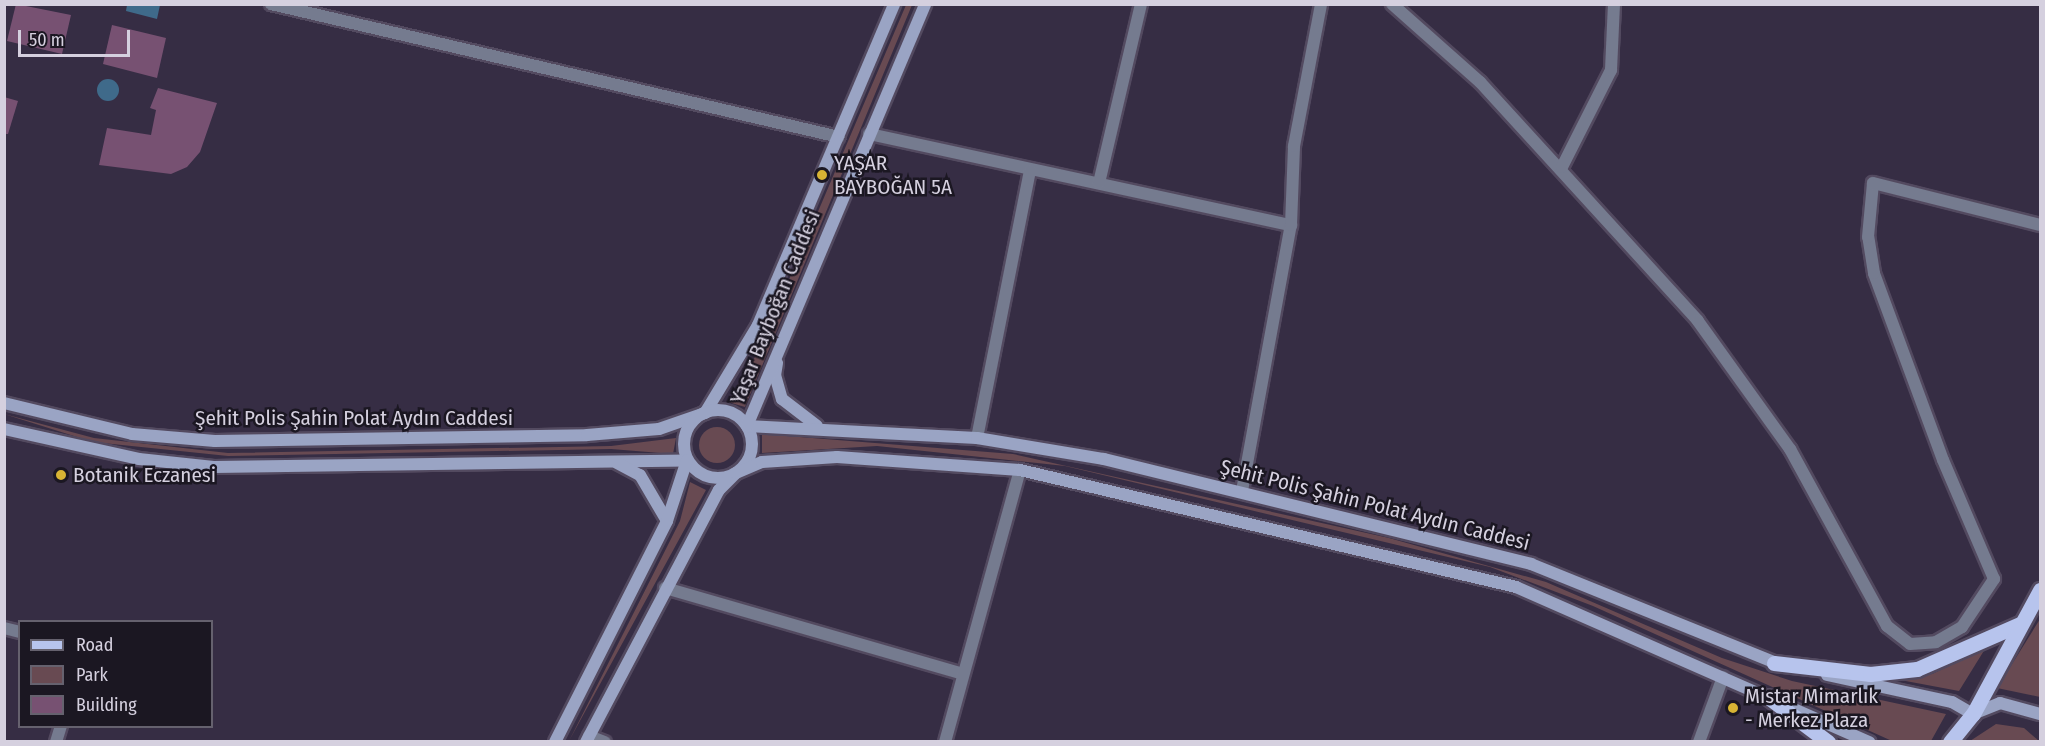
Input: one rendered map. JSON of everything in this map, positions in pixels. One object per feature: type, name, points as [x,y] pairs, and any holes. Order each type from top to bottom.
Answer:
[{"type":"main road","name":"Yaşar Bayboğan Caddesi","points":[[705,413],[758,326],[894,4]]},
{"type":"main road","name":"Yaşar Bayboğan Caddesi","points":[[747,426],[784,333],[925,4]]},
{"type":"main road","points":[[784,333],[775,375],[782,399],[803,420],[823,429]]},
{"type":"main road","name":"Şehit Polis Şahin Polat Aydın Caddesi","points":[[4,402],[132,434],[215,441],[587,435],[659,429],[705,413]]},
{"type":"main road","points":[[555,741],[667,521],[687,460],[688,428],[705,413],[728,412],[747,426],[750,457],[706,506],[588,739]]},
{"type":"main road","name":"Şehit Polis Şahin Polat Aydın Caddesi","points":[[747,426],[977,438],[1104,459],[1242,491],[1531,564],[1774,663],[1952,702],[1973,714]]},
{"type":"main road","points":[[4,429],[115,455],[214,467],[687,460],[705,476],[736,473]]},
{"type":"main road","name":"Şehit Polis Şahin Polat Aydın Caddesi","points":[[736,473],[762,462],[837,456],[1020,470],[1516,587],[1869,741]]},
{"type":"main road","points":[[607,460],[640,475],[667,521]]},
{"type":"main road","points":[[1950,741],[1973,714],[2040,590]]},
{"type":"main road","points":[[1774,663],[1870,674],[1917,669],[2020,624]]},
{"type":"main road","points":[[1768,697],[1828,741]]},
{"type":"main road","points":[[1973,714],[2000,703],[2040,714]]},
{"type":"street","points":[[271,4],[839,136]]},
{"type":"street","points":[[1099,183],[1141,4]]},
{"type":"street","points":[[1242,491],[1291,225],[1294,146],[1321,4]]},
{"type":"street","points":[[1392,4],[1480,82],[1562,167],[1698,321],[1790,449],[1887,626],[1910,644],[1936,642],[1962,627],[1994,579],[1942,460],[1874,273],[1868,237],[1873,183],[2040,225]]},
{"type":"street","points":[[1562,167],[1611,69],[1614,4]]},
{"type":"street","points":[[869,134],[1291,225]]},
{"type":"street","points":[[977,438],[1030,170]]},
{"type":"street","points":[[945,741],[1020,470]]},
{"type":"street","points":[[665,588],[962,674]]},
{"type":"street","points":[[1699,741],[1723,677]]},
{"type":"street","points":[[588,739],[605,741]]},
{"type":"green space","points":[[906,5],[912,5],[745,407],[728,402],[759,350]]},
{"type":"green space","points":[[4,414],[94,438],[228,453],[611,446],[676,438],[673,454],[611,449],[228,456],[93,442]]},
{"type":"green space","points":[[717,427],[730,432],[735,445],[730,458],[717,463],[704,458],[699,445],[704,432]]},
{"type":"green space","points":[[762,434],[1013,454],[1389,538],[1546,582],[1722,658],[1792,681],[1946,714],[1931,741],[1892,741],[1593,606],[1490,567],[1065,466],[877,446],[762,453]]},
{"type":"green space","points":[[690,482],[706,490],[569,741],[680,521]]},
{"type":"green space","points":[[2040,619],[2040,697],[1997,688]]},
{"type":"green space","points":[[1985,649],[1959,691],[1895,679],[1932,674]]},
{"type":"green space","points":[[1996,724],[2024,728],[2039,741],[1970,741]]},
{"type":"water","points":[[158,4],[160,5],[157,19],[126,11],[127,5]]},
{"type":"water","points":[[108,79],[116,82],[119,90],[116,98],[108,101],[100,98],[97,90],[100,82]]},
{"type":"building","points":[[16,4],[71,15],[62,54],[7,41]]},
{"type":"building","points":[[112,25],[166,38],[157,78],[103,64]]},
{"type":"building","points":[[158,88],[217,103],[200,152],[187,167],[171,174],[99,165],[107,128],[151,135],[156,110],[150,108]]},
{"type":"building","points":[[4,97],[18,101],[8,134],[4,134]]},
{"type":"place","name":"YAŞAR BAYBOĞAN 5A","points":[[822,175]]},
{"type":"place","name":"Botanik Eczanesi","points":[[61,475]]},
{"type":"place","name":"Mistar Mimarlık - Merkez Plaza","points":[[1733,708]]}]
